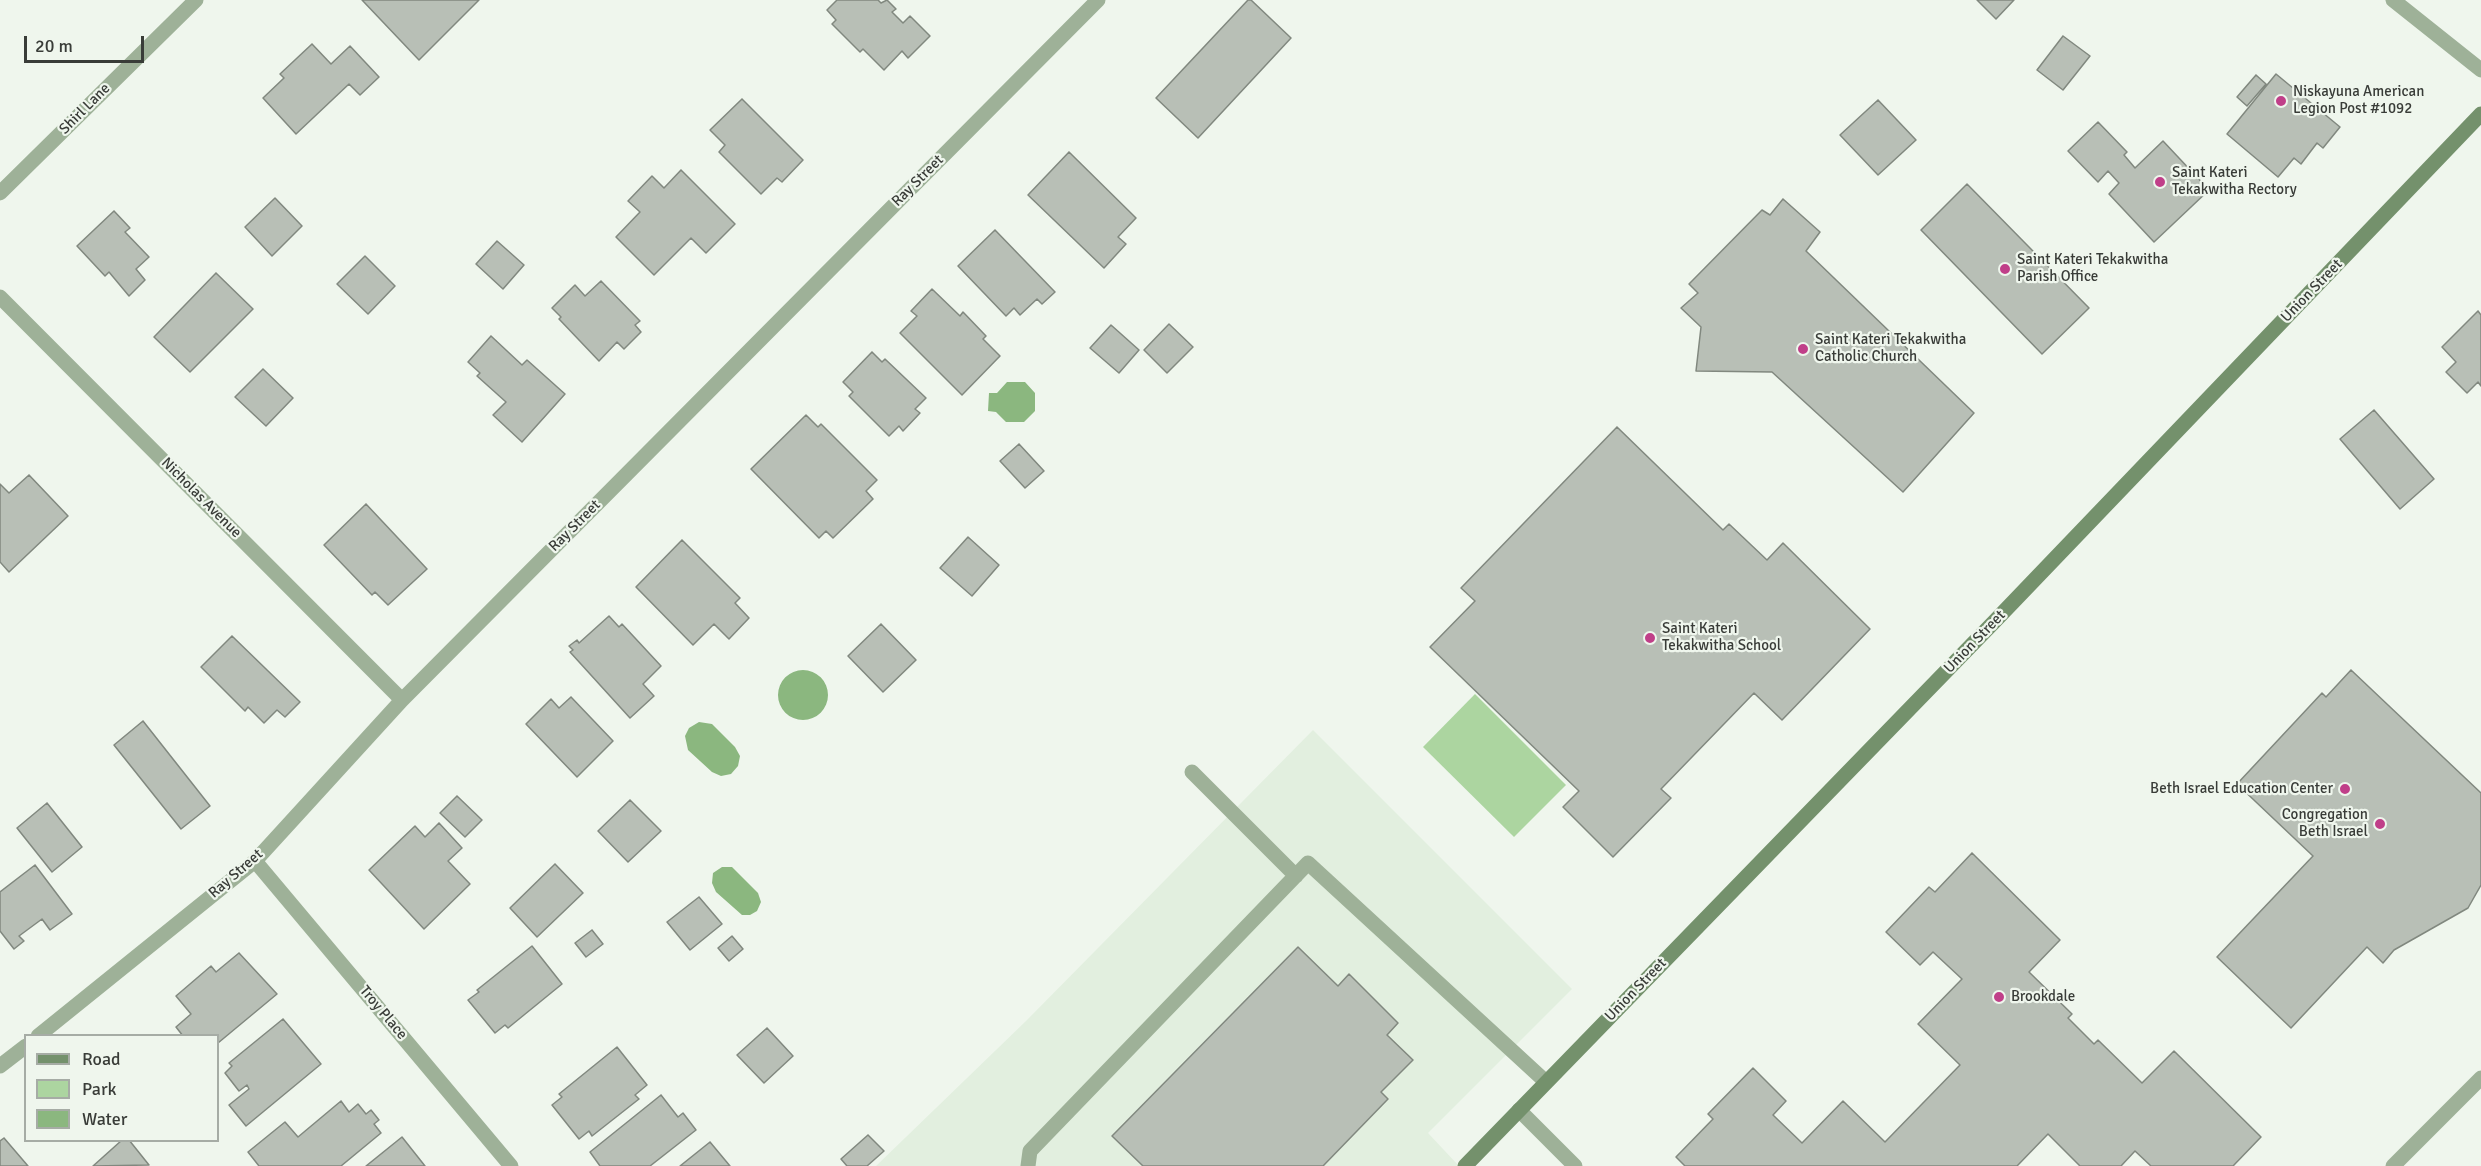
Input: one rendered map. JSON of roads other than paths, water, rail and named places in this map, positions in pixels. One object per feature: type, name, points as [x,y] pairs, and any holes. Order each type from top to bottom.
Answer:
[{"type":"main road","name":"Union Street","points":[[1465,1166],[1985,632],[2481,114]]},
{"type":"street","name":"Shirl Lane","points":[[0,193],[196,0]]},
{"type":"street","name":"Ray Street","points":[[39,1034],[255,861],[402,700],[1098,0]]},
{"type":"street","points":[[2393,0],[2481,70]]},
{"type":"street","name":"Nicholas Avenue","points":[[0,297],[402,700]]},
{"type":"street","points":[[1192,772],[1296,876]]},
{"type":"street","name":"Troy Place","points":[[255,861],[511,1166]]},
{"type":"street","points":[[1028,1166],[1030,1151],[1308,863],[1546,1082]]},
{"type":"street","points":[[0,1066],[24,1048]]},
{"type":"street","points":[[2395,1165],[2481,1078]]},
{"type":"street","points":[[1519,1110],[1575,1166]]},
{"type":"water","points":[[1007,382],[1025,382],[1035,393],[1035,411],[1024,422],[1006,422],[996,412],[988,411],[989,393],[997,393]]},
{"type":"water","points":[[803,670],[817,674],[824,681],[828,695],[824,709],[817,716],[803,720],[789,716],[782,709],[778,695],[782,681],[789,674]]},
{"type":"water","points":[[699,722],[712,724],[735,747],[740,756],[738,766],[731,774],[721,776],[712,772],[688,750],[685,736],[689,728]]},
{"type":"water","points":[[722,867],[732,867],[758,893],[761,902],[757,911],[750,915],[742,915],[716,892],[712,883],[713,873]]},
{"type":"place","name":"Niskayuna American Legion Post #1092","points":[[2281,101]]},
{"type":"place","name":"Saint Kateri Tekakwitha Rectory","points":[[2160,182]]},
{"type":"place","name":"Saint Kateri Tekakwitha Parish Office","points":[[2005,269]]},
{"type":"place","name":"Saint Kateri Tekakwitha Catholic Church","points":[[1803,349]]},
{"type":"place","name":"Saint Kateri Tekakwitha School","points":[[1650,638]]},
{"type":"place","name":"Beth Israel Education Center","points":[[2345,789]]},
{"type":"place","name":"Congregation Beth Israel","points":[[2380,824]]},
{"type":"place","name":"Brookdale","points":[[1999,997]]}]
